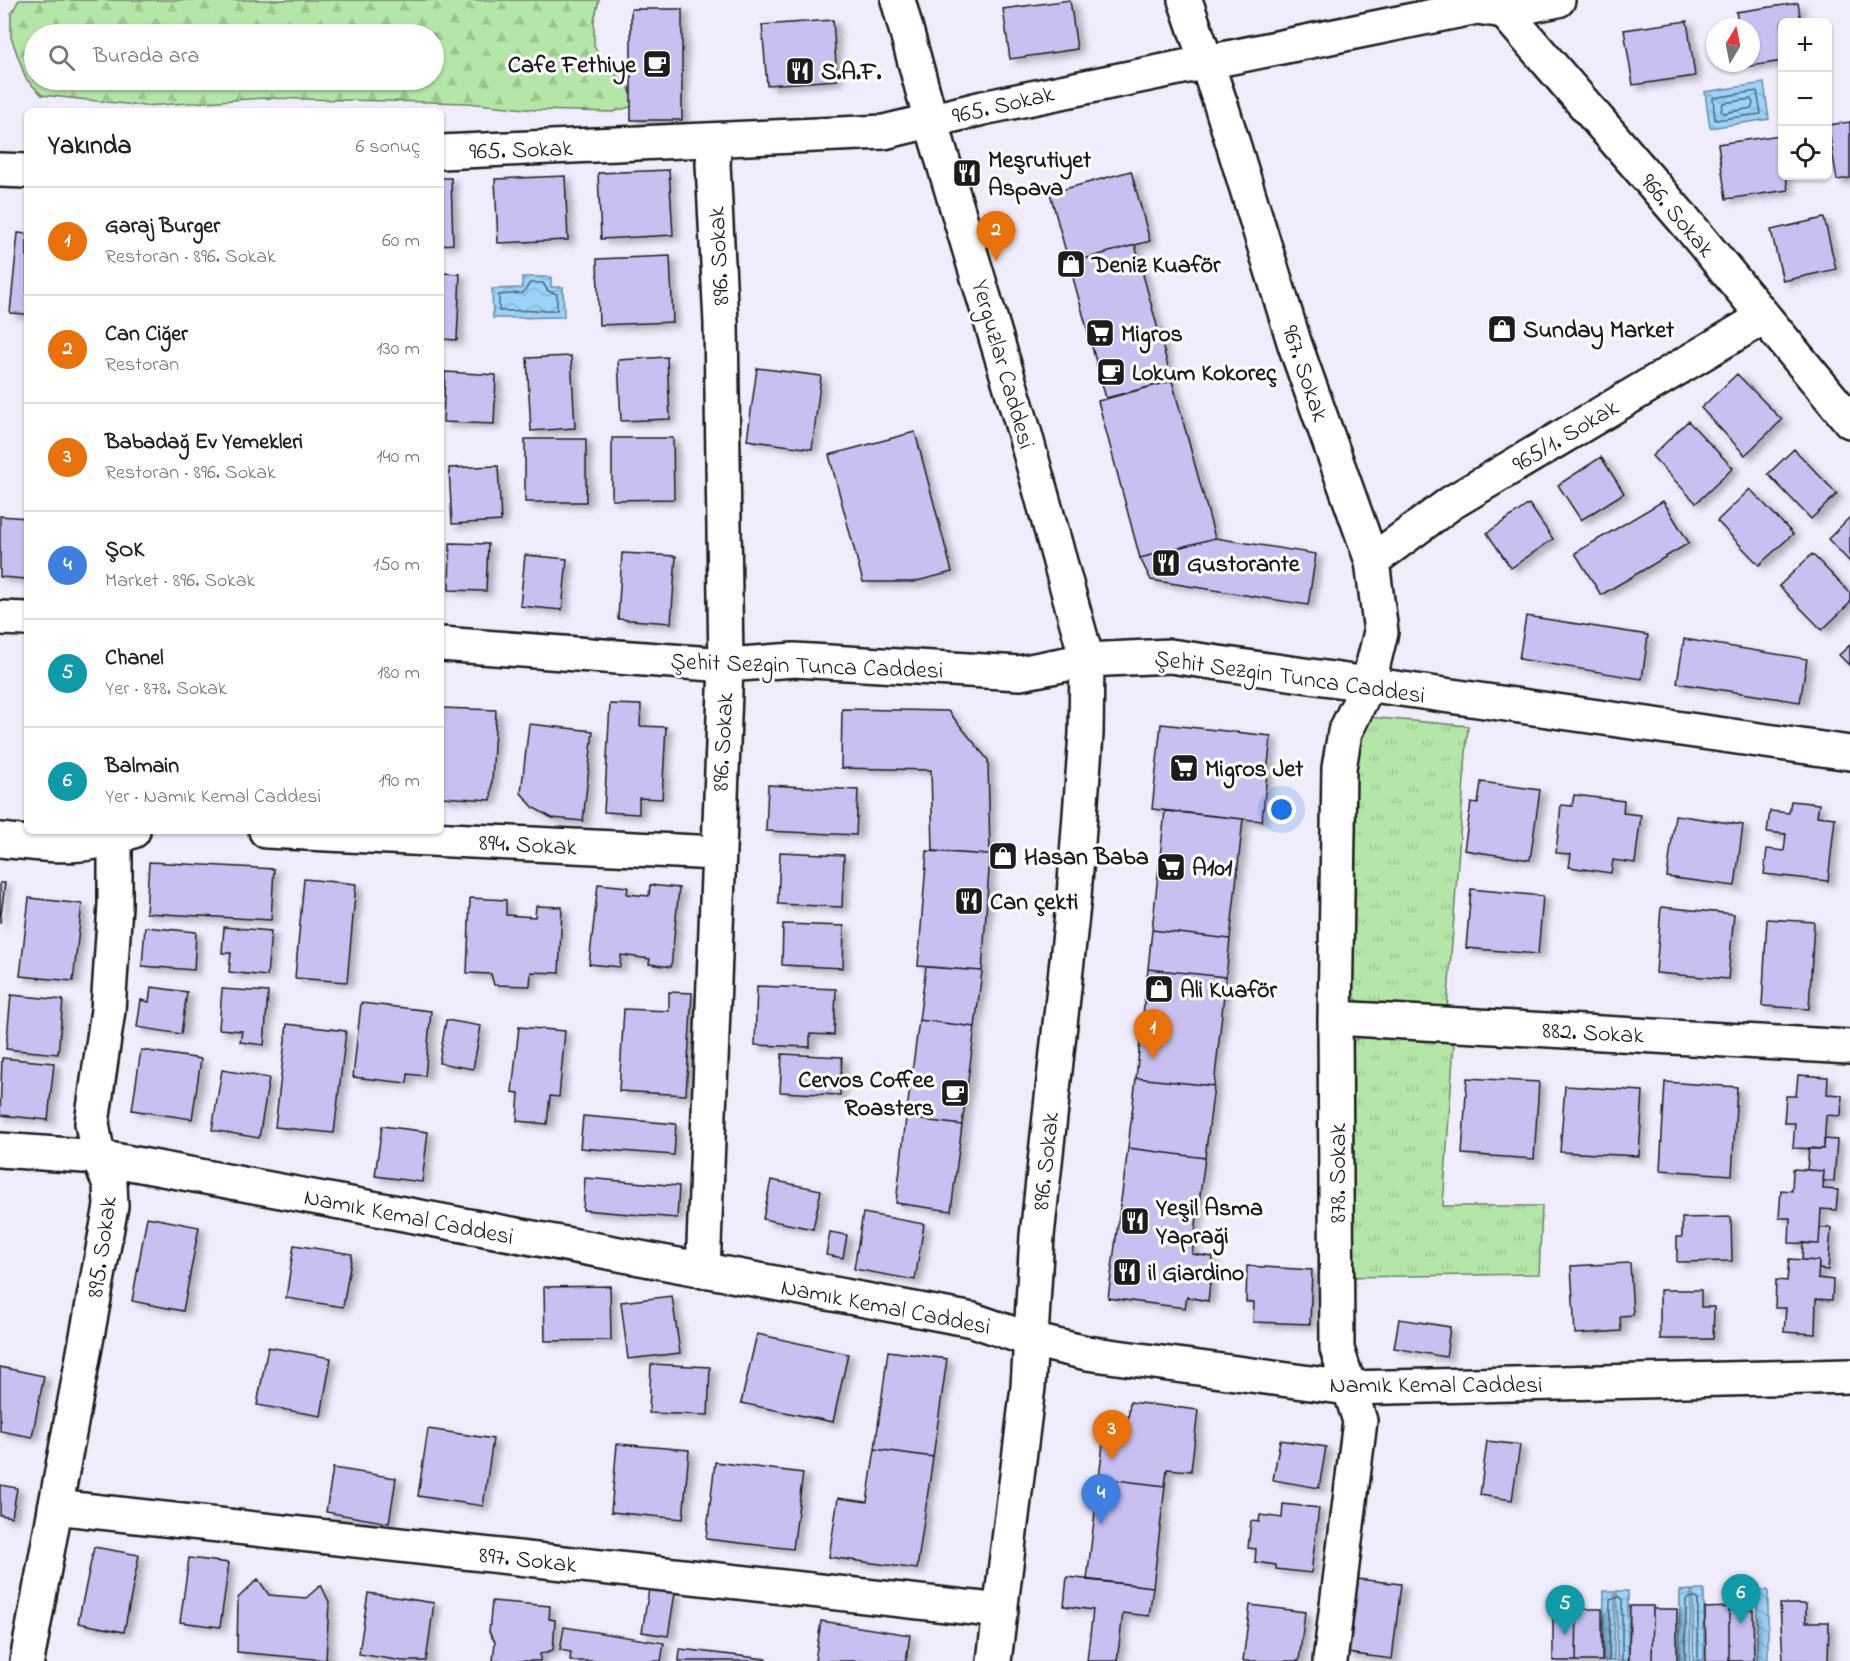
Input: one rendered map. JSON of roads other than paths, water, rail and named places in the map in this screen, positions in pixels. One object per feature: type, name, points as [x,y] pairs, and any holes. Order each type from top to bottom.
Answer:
[{"type":"street","name":"Yerguzlar Caddesi","points":[[898,0],[931,121],[1024,431],[1086,660]]},
{"type":"street","name":"967. Sokak","points":[[1185,0],[1295,345],[1372,561],[1381,632],[1368,686]]},
{"type":"street","name":"965. Sokak","points":[[444,152],[884,132],[983,108],[1486,6],[1558,0]]},
{"type":"street","name":"966. Sokak","points":[[1486,6],[1764,317],[1850,421]]},
{"type":"street","name":"896. Sokak","points":[[703,1271],[717,853],[726,665],[721,323],[713,164],[715,140]]},
{"type":"street","points":[[0,170],[24,171]]},
{"type":"street","name":"965/1. Sokak","points":[[1372,561],[1450,503],[1764,317]]},
{"type":"street","points":[[0,618],[24,619]]},
{"type":"street","name":"Şehit Sezgin Tunca Caddesi","points":[[444,644],[726,665],[794,660],[1020,673],[1086,660],[1170,656],[1850,753]]},
{"type":"street","name":"896. Sokak","points":[[994,1661],[1028,1387],[1037,1236],[1074,896],[1086,734],[1086,660]]},
{"type":"street","name":"878. Sokak","points":[[1330,1661],[1360,1421],[1337,1349],[1335,1018],[1339,768],[1345,732],[1368,686]]},
{"type":"street","points":[[0,840],[65,847],[91,845],[118,834]]},
{"type":"street","name":"895. Sokak","points":[[27,1661],[111,1206],[110,1184],[98,1157],[92,1123],[108,1010],[121,834]]},
{"type":"street","name":"894. Sokak","points":[[328,834],[717,853]]},
{"type":"street","name":"882. Sokak","points":[[1335,1018],[1850,1047]]},
{"type":"street","name":"Namık Kemal Caddesi","points":[[0,1150],[98,1157],[973,1320],[1031,1340],[1087,1353],[1348,1388],[1850,1376]]},
{"type":"street","name":"897. Sokak","points":[[55,1507],[1001,1611]]},
{"type":"water","points":[[1764,83],[1769,119],[1710,128],[1705,92]]},
{"type":"water","points":[[522,277],[551,277],[551,287],[563,287],[564,317],[493,318],[492,289],[522,288]]},
{"type":"water","points":[[1691,1590],[1690,1661],[1679,1661],[1680,1591]]},
{"type":"water","points":[[1693,1590],[1704,1590],[1704,1661],[1693,1661]]},
{"type":"water","points":[[1757,1590],[1768,1590],[1768,1661],[1757,1661]]},
{"type":"water","points":[[1604,1591],[1615,1591],[1614,1661],[1603,1661]]},
{"type":"water","points":[[1617,1591],[1628,1591],[1628,1661],[1617,1661]]},
{"type":"place","name":"Cafe Fethiye","points":[[657,64]]},
{"type":"place","name":"S.A.F.","points":[[800,71]]},
{"type":"place","name":"Meşrutiyet Aspava","points":[[967,173]]},
{"type":"place","name":"Can Ciğer","points":[[996,261]]},
{"type":"place","name":"Deniz Kuaför","points":[[1071,264]]},
{"type":"place","name":"Sunday Market","points":[[1502,329]]},
{"type":"place","name":"Migros","points":[[1100,333]]},
{"type":"place","name":"Lokum Kokoreç","points":[[1111,372]]},
{"type":"place","name":"Gustorante","points":[[1166,563]]},
{"type":"place","name":"Migros Jet","points":[[1184,768]]},
{"type":"place","name":"Hasan Baba","points":[[1003,856]]},
{"type":"place","name":"A101","points":[[1171,867]]},
{"type":"place","name":"Can çekti","points":[[969,901]]},
{"type":"place","name":"Ali Kuaför","points":[[1159,989]]},
{"type":"place","name":"Garaj Burger","points":[[1153,1059]]},
{"type":"place","name":"Cervos Coffee Roasters","points":[[955,1093]]},
{"type":"place","name":"Yeşil Asma Yapraği","points":[[1135,1221]]},
{"type":"place","name":"il Giardino","points":[[1127,1272]]},
{"type":"place","name":"Babadağ Ev Yemekleri","points":[[1112,1460]]},
{"type":"place","name":"ŞOK","points":[[1101,1524]]},
{"type":"place","name":"Balmain","points":[[1741,1624]]},
{"type":"place","name":"Chanel","points":[[1565,1635]]}]
